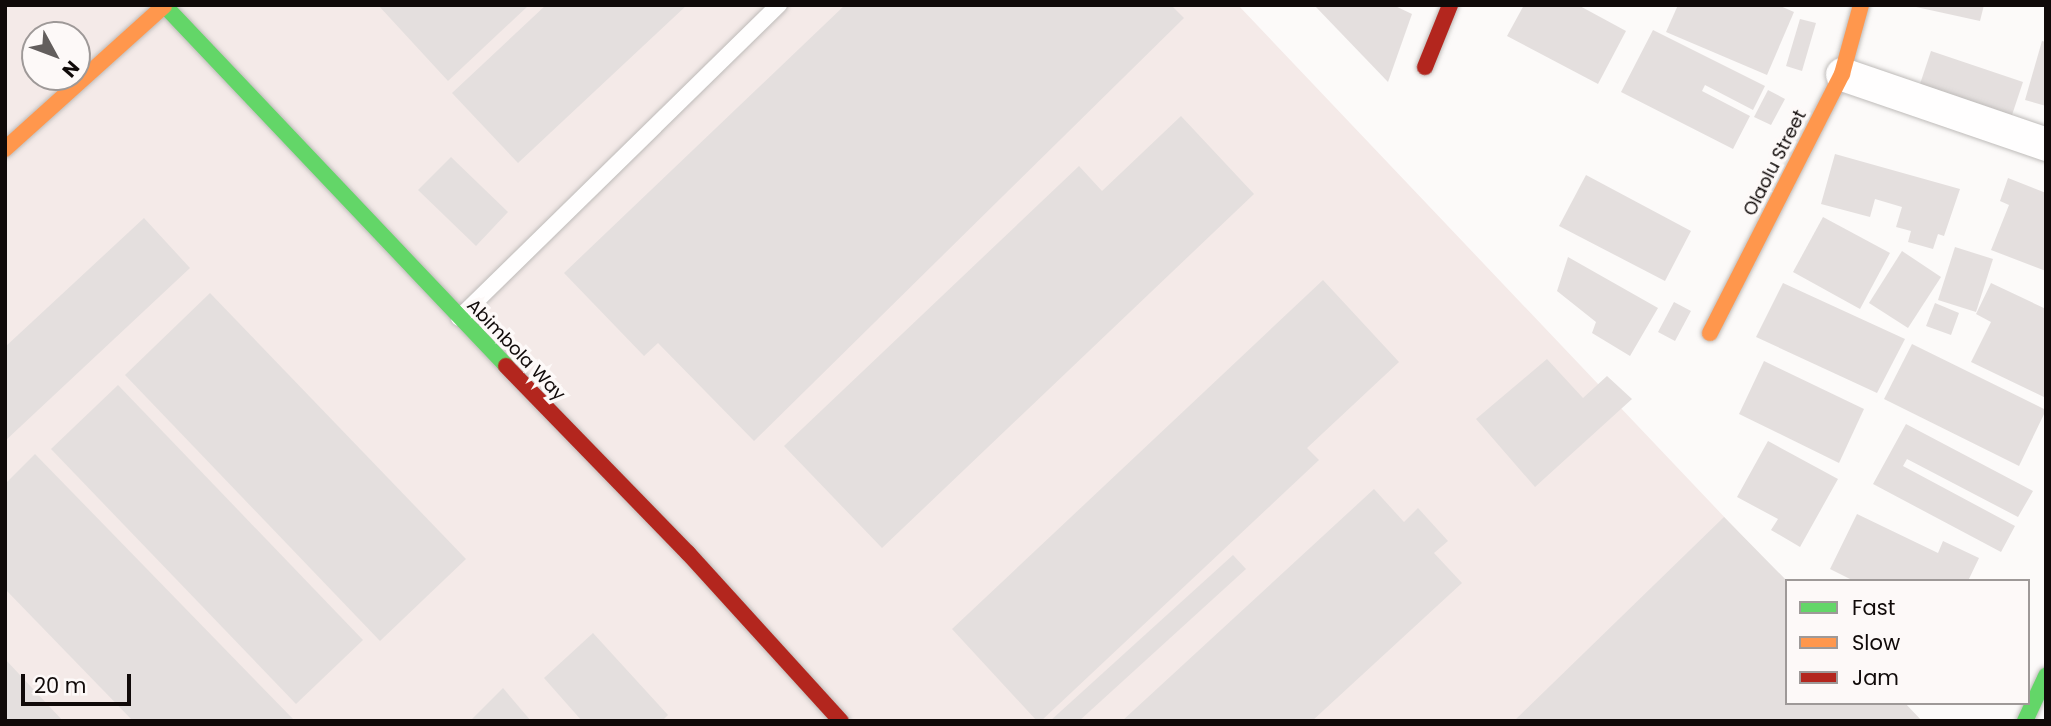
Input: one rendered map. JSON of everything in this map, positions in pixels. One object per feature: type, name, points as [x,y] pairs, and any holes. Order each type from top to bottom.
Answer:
[{"type":"street","name":"Abimbola Way","points":[[164,5],[459,318],[688,552],[841,721]]},
{"type":"street","points":[[5,149],[164,5]]},
{"type":"street","points":[[1425,67],[1450,5]]},
{"type":"street","name":"Olaolu Street","points":[[1710,332],[1842,74],[1861,5]]},
{"type":"street","points":[[1842,74],[2046,144]]},
{"type":"street","points":[[2025,721],[2046,676]]},
{"type":"lane","points":[[459,318],[779,5]]},
{"type":"shaded area","points":[[5,5],[1238,5],[1785,581],[1785,705],[1918,721],[5,721]]},
{"type":"building","points":[[378,5],[529,5],[448,81]]},
{"type":"building","points":[[546,5],[687,5],[518,163],[452,93]]},
{"type":"building","points":[[845,5],[1171,5],[1184,18],[754,441],[658,343],[644,356],[564,273]]},
{"type":"building","points":[[1314,5],[1393,5],[1412,14],[1388,82]]},
{"type":"building","points":[[1524,5],[1578,5],[1626,31],[1598,84],[1507,36]]},
{"type":"building","points":[[1678,5],[1778,5],[1794,12],[1767,75],[1666,32]]},
{"type":"building","points":[[1907,5],[1984,5],[1980,21]]},
{"type":"building","points":[[1800,19],[1816,23],[1802,71],[1786,66]]},
{"type":"building","points":[[1653,30],[1765,86],[1753,110],[1705,85],[1702,91],[1750,116],[1733,149],[1621,92]]},
{"type":"building","points":[[2042,41],[2046,42],[2046,106],[2025,100]]},
{"type":"building","points":[[1931,51],[2023,82],[2012,115],[1920,84]]},
{"type":"building","points":[[1768,90],[1785,99],[1771,125],[1754,117]]},
{"type":"building","points":[[1181,116],[1254,194],[882,548],[784,446],[1079,166],[1102,191]]},
{"type":"building","points":[[1835,154],[1960,189],[1944,236],[1938,234],[1933,249],[1908,242],[1911,231],[1896,227],[1902,207],[1875,199],[1870,217],[1821,204]]},
{"type":"building","points":[[451,157],[508,212],[476,246],[418,190]]},
{"type":"building","points":[[1586,175],[1691,231],[1665,281],[1559,226]]},
{"type":"building","points":[[2008,178],[2046,193],[2046,271],[1991,250],[2009,205],[2000,201]]},
{"type":"building","points":[[1823,217],[1890,253],[1860,309],[1793,272]]},
{"type":"building","points":[[144,218],[190,268],[5,441],[5,347]]},
{"type":"building","points":[[1955,247],[1993,259],[1976,312],[1938,300]]},
{"type":"building","points":[[1902,251],[1941,277],[1908,328],[1869,303]]},
{"type":"building","points":[[1568,257],[1658,308],[1630,356],[1592,333],[1596,322],[1557,291]]},
{"type":"building","points":[[1323,280],[1399,362],[1307,448],[1319,460],[1041,721],[1037,721],[952,629]]},
{"type":"building","points":[[1783,283],[1905,339],[1877,393],[1756,337]]},
{"type":"building","points":[[1991,283],[2046,309],[2046,398],[1971,362],[1991,322],[1976,314]]},
{"type":"building","points":[[210,293],[466,559],[380,641],[125,375]]},
{"type":"building","points":[[1674,302],[1691,311],[1675,341],[1658,332]]},
{"type":"building","points":[[1935,303],[1959,313],[1951,335],[1926,326]]},
{"type":"building","points":[[1912,344],[2046,410],[2019,466],[1884,399]]},
{"type":"building","points":[[1547,359],[1583,398],[1607,376],[1632,399],[1535,487],[1476,419]]},
{"type":"building","points":[[1764,361],[1864,409],[1839,463],[1739,414]]},
{"type":"building","points":[[118,385],[363,640],[296,704],[51,449]]},
{"type":"building","points":[[1906,424],[2033,491],[2018,517],[1907,459],[1903,466],[2015,526],[2001,552],[1873,484]]},
{"type":"building","points":[[1768,441],[1838,479],[1800,547],[1771,530],[1778,519],[1737,497]]},
{"type":"building","points":[[35,454],[295,721],[133,721],[5,589],[5,484]]},
{"type":"building","points":[[1374,489],[1404,522],[1418,508],[1448,541],[1434,553],[1462,583],[1312,721],[1122,721]]},
{"type":"building","points":[[1857,514],[1938,553],[1943,541],[1979,558],[1969,579],[1850,579],[1830,569]]},
{"type":"building","points":[[1724,517],[1785,579],[1785,705],[1907,705],[1922,721],[1514,721]]},
{"type":"building","points":[[1233,555],[1246,569],[1079,721],[1050,721]]},
{"type":"building","points":[[593,633],[668,715],[662,721],[582,721],[544,678]]},
{"type":"building","points":[[5,659],[63,721],[5,721]]},
{"type":"building","points":[[503,688],[531,721],[470,721]]},
{"type":"traffic: fast","points":[[164,5],[506,366]]},
{"type":"traffic: fast","points":[[2025,721],[2046,676]]},
{"type":"traffic: slow","points":[[1710,333],[1842,74],[1861,5]]},
{"type":"traffic: slow","points":[[5,149],[164,6]]},
{"type":"traffic: jam","points":[[1425,67],[1450,5]]},
{"type":"traffic: jam","points":[[506,366],[688,553],[841,721]]}]
